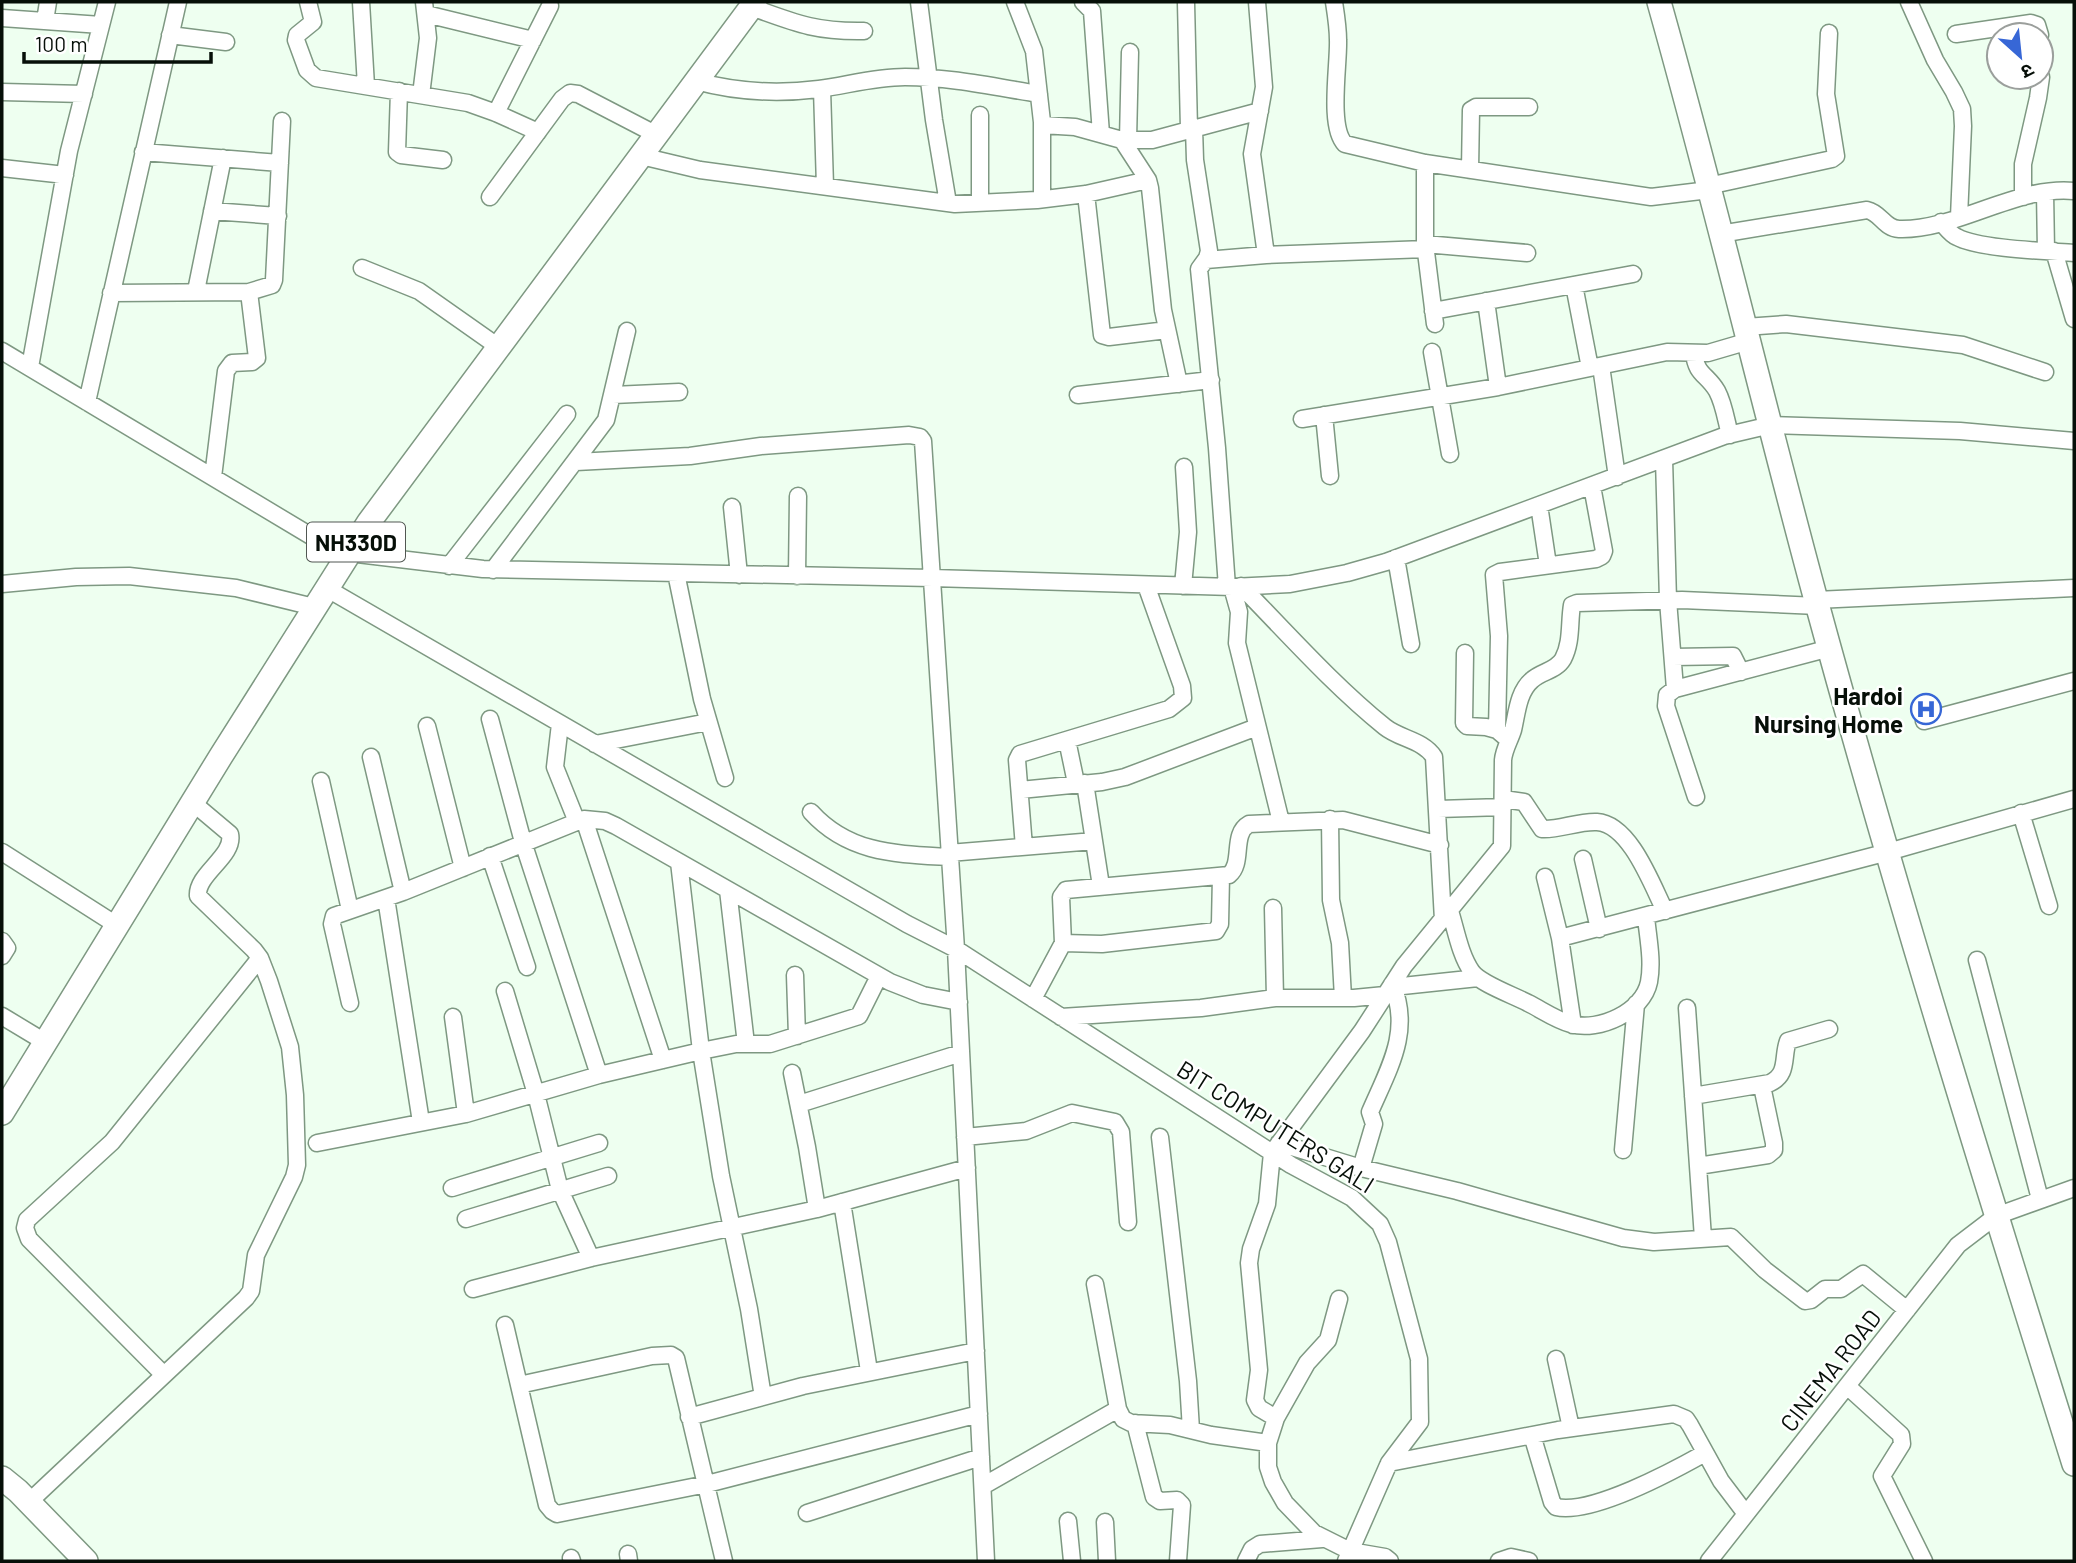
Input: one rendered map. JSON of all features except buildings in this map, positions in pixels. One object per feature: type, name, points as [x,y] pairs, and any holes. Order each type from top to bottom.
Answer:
[{"type":"highway","points":[[1659,2],[1817,603],[1917,953],[2074,1464]]},
{"type":"highway","name":"NH330D","points":[[4,1105],[347,555],[425,444],[500,348],[753,4]]},
{"type":"highway","points":[[2,1466],[16,1490],[86,1561]]},
{"type":"street","points":[[45,21],[48,2]]},
{"type":"street","points":[[30,368],[65,175],[107,2]]},
{"type":"street","points":[[87,402],[178,2]]},
{"type":"street","points":[[308,2],[313,22],[296,38],[311,75],[323,80],[468,103],[538,132]]},
{"type":"street","points":[[361,2],[366,86]]},
{"type":"street","points":[[919,2],[948,203]]},
{"type":"street","points":[[1015,2],[1031,40],[1039,94],[1042,125],[1042,200]]},
{"type":"street","points":[[1083,2],[1092,11],[1101,134]]},
{"type":"street","points":[[1257,2],[1264,72],[1263,99],[1252,154],[1266,255]]},
{"type":"street","points":[[1334,2],[1338,39],[1336,114],[1341,139],[1349,145],[1425,163],[1650,197],[1708,188],[1836,156],[1826,94],[1829,33]]},
{"type":"street","points":[[1909,2],[1935,60],[1962,109],[1959,216]]},
{"type":"street","points":[[1186,3],[1191,129],[1209,251],[1199,269],[1238,612],[1236,639],[1281,822]]},
{"type":"street","points":[[753,4],[804,27],[836,32],[864,31]]},
{"type":"street","points":[[496,113],[550,6]]},
{"type":"street","points":[[421,95],[428,38],[425,8],[533,40]]},
{"type":"street","points":[[2,18],[101,25]]},
{"type":"street","points":[[1956,34],[1985,30]]},
{"type":"street","points":[[170,35],[226,42]]},
{"type":"street","points":[[1129,52],[1125,140],[1148,180],[1167,330],[1178,384]]},
{"type":"street","points":[[696,80],[740,90],[788,91],[822,89],[874,78],[928,78],[1039,94]]},
{"type":"street","points":[[822,89],[825,186]]},
{"type":"street","points":[[400,91],[397,152],[401,155],[443,160]]},
{"type":"street","points":[[2023,197],[2023,164],[2039,91]]},
{"type":"street","points":[[2,92],[84,93]]},
{"type":"street","points":[[490,197],[562,99],[574,93],[657,135]]},
{"type":"street","points":[[1470,170],[1471,110],[1476,107],[1529,107]]},
{"type":"street","points":[[1042,125],[1074,127],[1125,140],[1159,139],[1260,111]]},
{"type":"street","points":[[980,116],[980,202]]},
{"type":"street","points":[[111,293],[249,292],[268,287],[274,280],[282,121]]},
{"type":"street","points":[[143,152],[280,163]]},
{"type":"street","points":[[641,156],[699,170],[948,203],[1042,200],[1086,194],[1148,180]]},
{"type":"street","points":[[196,291],[223,158]]},
{"type":"street","points":[[1425,163],[1426,247],[1434,318],[1486,302],[1633,274]]},
{"type":"street","points":[[2,168],[65,175]]},
{"type":"street","points":[[1720,233],[1867,210],[1875,212],[1895,229],[1941,222],[2045,192],[2074,191]]},
{"type":"street","points":[[2045,192],[2050,251],[2074,318]]},
{"type":"street","points":[[1086,194],[1102,335],[1109,337],[1167,330]]},
{"type":"street","points":[[212,211],[278,216]]},
{"type":"street","points":[[1941,222],[1955,236],[1969,241],[2074,253]]},
{"type":"street","points":[[1206,260],[1426,247],[1527,253]]},
{"type":"street","points":[[362,268],[419,291],[500,348]]},
{"type":"street","points":[[1574,285],[1595,367],[1617,477]]},
{"type":"street","points":[[213,477],[226,371],[232,363],[257,359],[249,292]]},
{"type":"street","points":[[1486,302],[1498,387]]},
{"type":"street","points":[[1302,419],[1498,387],[1667,352],[1708,353],[1747,334],[1786,324],[1963,345],[2045,372]]},
{"type":"street","points":[[493,569],[606,420],[627,331]]},
{"type":"street","points":[[2,351],[347,555],[493,569],[1234,587],[1290,583],[1347,573],[1396,558],[1730,435],[1771,425],[1960,431],[2074,440]]},
{"type":"street","points":[[1432,352],[1450,454]]},
{"type":"street","points":[[1694,353],[1696,369],[1717,391],[1730,435]]},
{"type":"street","points":[[1078,395],[1211,380]]},
{"type":"street","points":[[613,396],[679,393]]},
{"type":"street","points":[[449,566],[567,414]]},
{"type":"street","points":[[1324,415],[1330,476]]},
{"type":"street","points":[[576,462],[690,456],[761,446],[916,435],[922,439],[956,949],[986,1561]]},
{"type":"street","points":[[1664,459],[1668,600],[1675,689]]},
{"type":"street","points":[[1183,586],[1188,533],[1184,467]]},
{"type":"street","points":[[1276,1418],[1259,1408],[1256,1403],[1259,1370],[1249,1263],[1251,1249],[1266,1211],[1275,1148],[1362,1031],[1390,988],[1502,846],[1503,735],[1494,577],[1500,572],[1596,559],[1603,554],[1592,486]]},
{"type":"street","points":[[797,576],[798,496]]},
{"type":"street","points":[[1539,505],[1548,565]]},
{"type":"street","points":[[732,507],[739,575]]},
{"type":"street","points":[[1396,558],[1411,644]]},
{"type":"street","points":[[676,573],[708,722],[725,778]]},
{"type":"street","points":[[2,584],[76,577],[129,576],[236,588],[314,607]]},
{"type":"street","points":[[1024,847],[1017,760],[1020,754],[1169,709],[1183,698],[1182,686],[1146,585]]},
{"type":"street","points":[[1234,587],[1357,703],[1394,734],[1426,747],[1431,752],[1436,763],[1446,915],[1470,969],[1478,978],[1573,1025],[1599,1024],[1621,1015],[1636,1004]]},
{"type":"street","name":"BIT COMPUTERS GALI","points":[[326,588],[956,949],[1061,1017],[1275,1148],[1352,1198],[1372,1215],[1385,1230],[1419,1359],[1420,1422],[1389,1463],[1348,1556]]},
{"type":"street","points":[[1503,735],[1528,684],[1558,666],[1564,655],[1573,604],[1668,600],[1817,603],[2074,588]]},
{"type":"street","points":[[1696,797],[1666,706],[1667,695],[1675,689],[1830,648]]},
{"type":"street","points":[[1465,653],[1464,723],[1503,735]]},
{"type":"street","points":[[1673,657],[1733,656],[1741,672]]},
{"type":"street","points":[[1924,721],[2074,681]]},
{"type":"street","points":[[490,719],[523,842],[599,1075]]},
{"type":"street","points":[[595,744],[708,722]]},
{"type":"street","points":[[560,724],[555,767],[580,821],[663,1060]]},
{"type":"street","points":[[427,726],[463,868]]},
{"type":"street","points":[[1020,790],[1102,782],[1140,772],[1258,727]]},
{"type":"street","points":[[1067,740],[1081,783],[1101,886]]},
{"type":"street","points":[[371,757],[403,892]]},
{"type":"street","points":[[321,781],[350,910]]},
{"type":"street","points":[[1560,938],[1888,852],[2074,799]]},
{"type":"street","points":[[16,1490],[164,1375],[251,1291],[256,1255],[297,1166],[295,1094],[290,1047],[260,958],[198,896],[199,886],[231,840],[225,828],[192,802]]},
{"type":"street","points":[[1438,809],[1524,802],[1542,829],[1590,822],[1608,824],[1631,846],[1665,911]]},
{"type":"street","points":[[811,812],[844,836],[875,851],[949,855],[1094,841]]},
{"type":"street","points":[[2021,813],[2049,906]]},
{"type":"street","points":[[1033,999],[1063,943],[1063,892],[1069,889],[1229,875],[1234,871],[1241,833],[1249,824],[1331,819],[1440,845]]},
{"type":"street","points":[[1331,819],[1331,900],[1340,943],[1343,998]]},
{"type":"street","points":[[350,1003],[332,924],[334,916],[403,892],[580,821],[605,821],[879,976],[923,995],[959,1002]]},
{"type":"street","points":[[2,852],[118,926]]},
{"type":"street","points":[[490,856],[527,967]]},
{"type":"street","points":[[1583,859],[1600,929]]},
{"type":"street","points":[[679,862],[701,1051],[721,1176],[763,1397]]},
{"type":"street","points":[[1063,943],[1102,944],[1216,931],[1220,925],[1221,876]]},
{"type":"street","points":[[1545,877],[1560,938],[1573,1025]]},
{"type":"street","points":[[728,890],[746,1044]]},
{"type":"street","points":[[386,898],[421,1122]]},
{"type":"street","points":[[1273,908],[1275,998]]},
{"type":"street","points":[[1623,1150],[1636,1004],[1648,982],[1650,962],[1646,917]]},
{"type":"street","points":[[2,941],[7,946],[2,956]]},
{"type":"street","points":[[164,1375],[29,1239],[25,1228],[27,1220],[124,1128],[260,958]]},
{"type":"street","points":[[1978,961],[2040,1199]]},
{"type":"street","points":[[795,975],[797,1036]]},
{"type":"street","points":[[317,1143],[466,1114],[599,1075],[701,1051],[746,1044],[770,1044],[797,1036],[859,1016],[879,976]]},
{"type":"street","points":[[1061,1017],[1201,1008],[1275,998],[1343,998],[1390,988],[1478,978]]},
{"type":"street","points":[[1361,1168],[1374,1124],[1370,1111],[1395,1053],[1399,1034],[1400,1009],[1390,988]]},
{"type":"street","points":[[505,991],[536,1094],[560,1190],[591,1258]]},
{"type":"street","points":[[1687,1008],[1703,1238]]},
{"type":"street","points":[[2,1016],[45,1042]]},
{"type":"street","points":[[453,1017],[466,1114]]},
{"type":"street","points":[[1693,1096],[1762,1086],[1776,1080],[1783,1072],[1788,1041],[1829,1029]]},
{"type":"street","points":[[799,1104],[961,1053]]},
{"type":"street","points":[[792,1073],[817,1209]]},
{"type":"street","points":[[1698,1166],[1768,1154],[1774,1150],[1762,1086]]},
{"type":"street","points":[[965,1137],[1026,1131],[1072,1113],[1115,1122],[1121,1132],[1128,1222]]},
{"type":"street","points":[[1160,1137],[1188,1381],[1191,1430]]},
{"type":"street","points":[[452,1188],[599,1143]]},
{"type":"street","points":[[1275,1148],[1457,1191],[1623,1238],[1654,1241],[1733,1238],[1765,1270],[1807,1302],[1825,1289],[1841,1289],[1856,1276],[1863,1274],[1907,1310]]},
{"type":"street","points":[[473,1289],[591,1258],[817,1209],[967,1168]]},
{"type":"street","points":[[466,1219],[608,1176]]},
{"type":"street","name":"CINEMA ROAD","points":[[1709,1561],[1958,1245],[1996,1216],[2074,1188]]},
{"type":"street","points":[[842,1202],[869,1371]]},
{"type":"street","points":[[1095,1284],[1118,1409],[1123,1419],[1211,1436],[1268,1443]]},
{"type":"street","points":[[1339,1298],[1328,1340],[1304,1368],[1276,1418],[1268,1443],[1268,1467],[1278,1493],[1306,1526],[1322,1539],[1348,1556],[1385,1557],[1390,1561]]},
{"type":"street","points":[[505,1325],[548,1505],[552,1511],[565,1514],[707,1484],[979,1414]]},
{"type":"street","points":[[689,1417],[869,1371],[976,1351]]},
{"type":"street","points":[[519,1385],[615,1363],[671,1355],[678,1362],[724,1561]]},
{"type":"street","points":[[1556,1359],[1571,1428]]},
{"type":"street","points":[[1847,1386],[1901,1435],[1902,1444],[1882,1476],[1924,1561]]},
{"type":"street","points":[[983,1486],[1118,1409]]},
{"type":"street","points":[[1389,1463],[1571,1428],[1674,1414],[1686,1419],[1721,1481],[1746,1514]]},
{"type":"street","points":[[1135,1423],[1154,1497],[1160,1501],[1178,1500],[1182,1505],[1178,1561]]},
{"type":"street","points":[[1532,1435],[1552,1502],[1557,1508],[1579,1506],[1633,1489],[1705,1453]]},
{"type":"street","points":[[807,1513],[981,1457]]},
{"type":"street","points":[[1068,1521],[1072,1561]]},
{"type":"street","points":[[1105,1522],[1107,1561]]},
{"type":"street","points":[[1246,1561],[1252,1549],[1260,1544],[1322,1539]]},
{"type":"street","points":[[1499,1561],[1511,1557],[1529,1561]]},
{"type":"place","name":"Hardoi Nursing Home","points":[[1926,709]]}]
